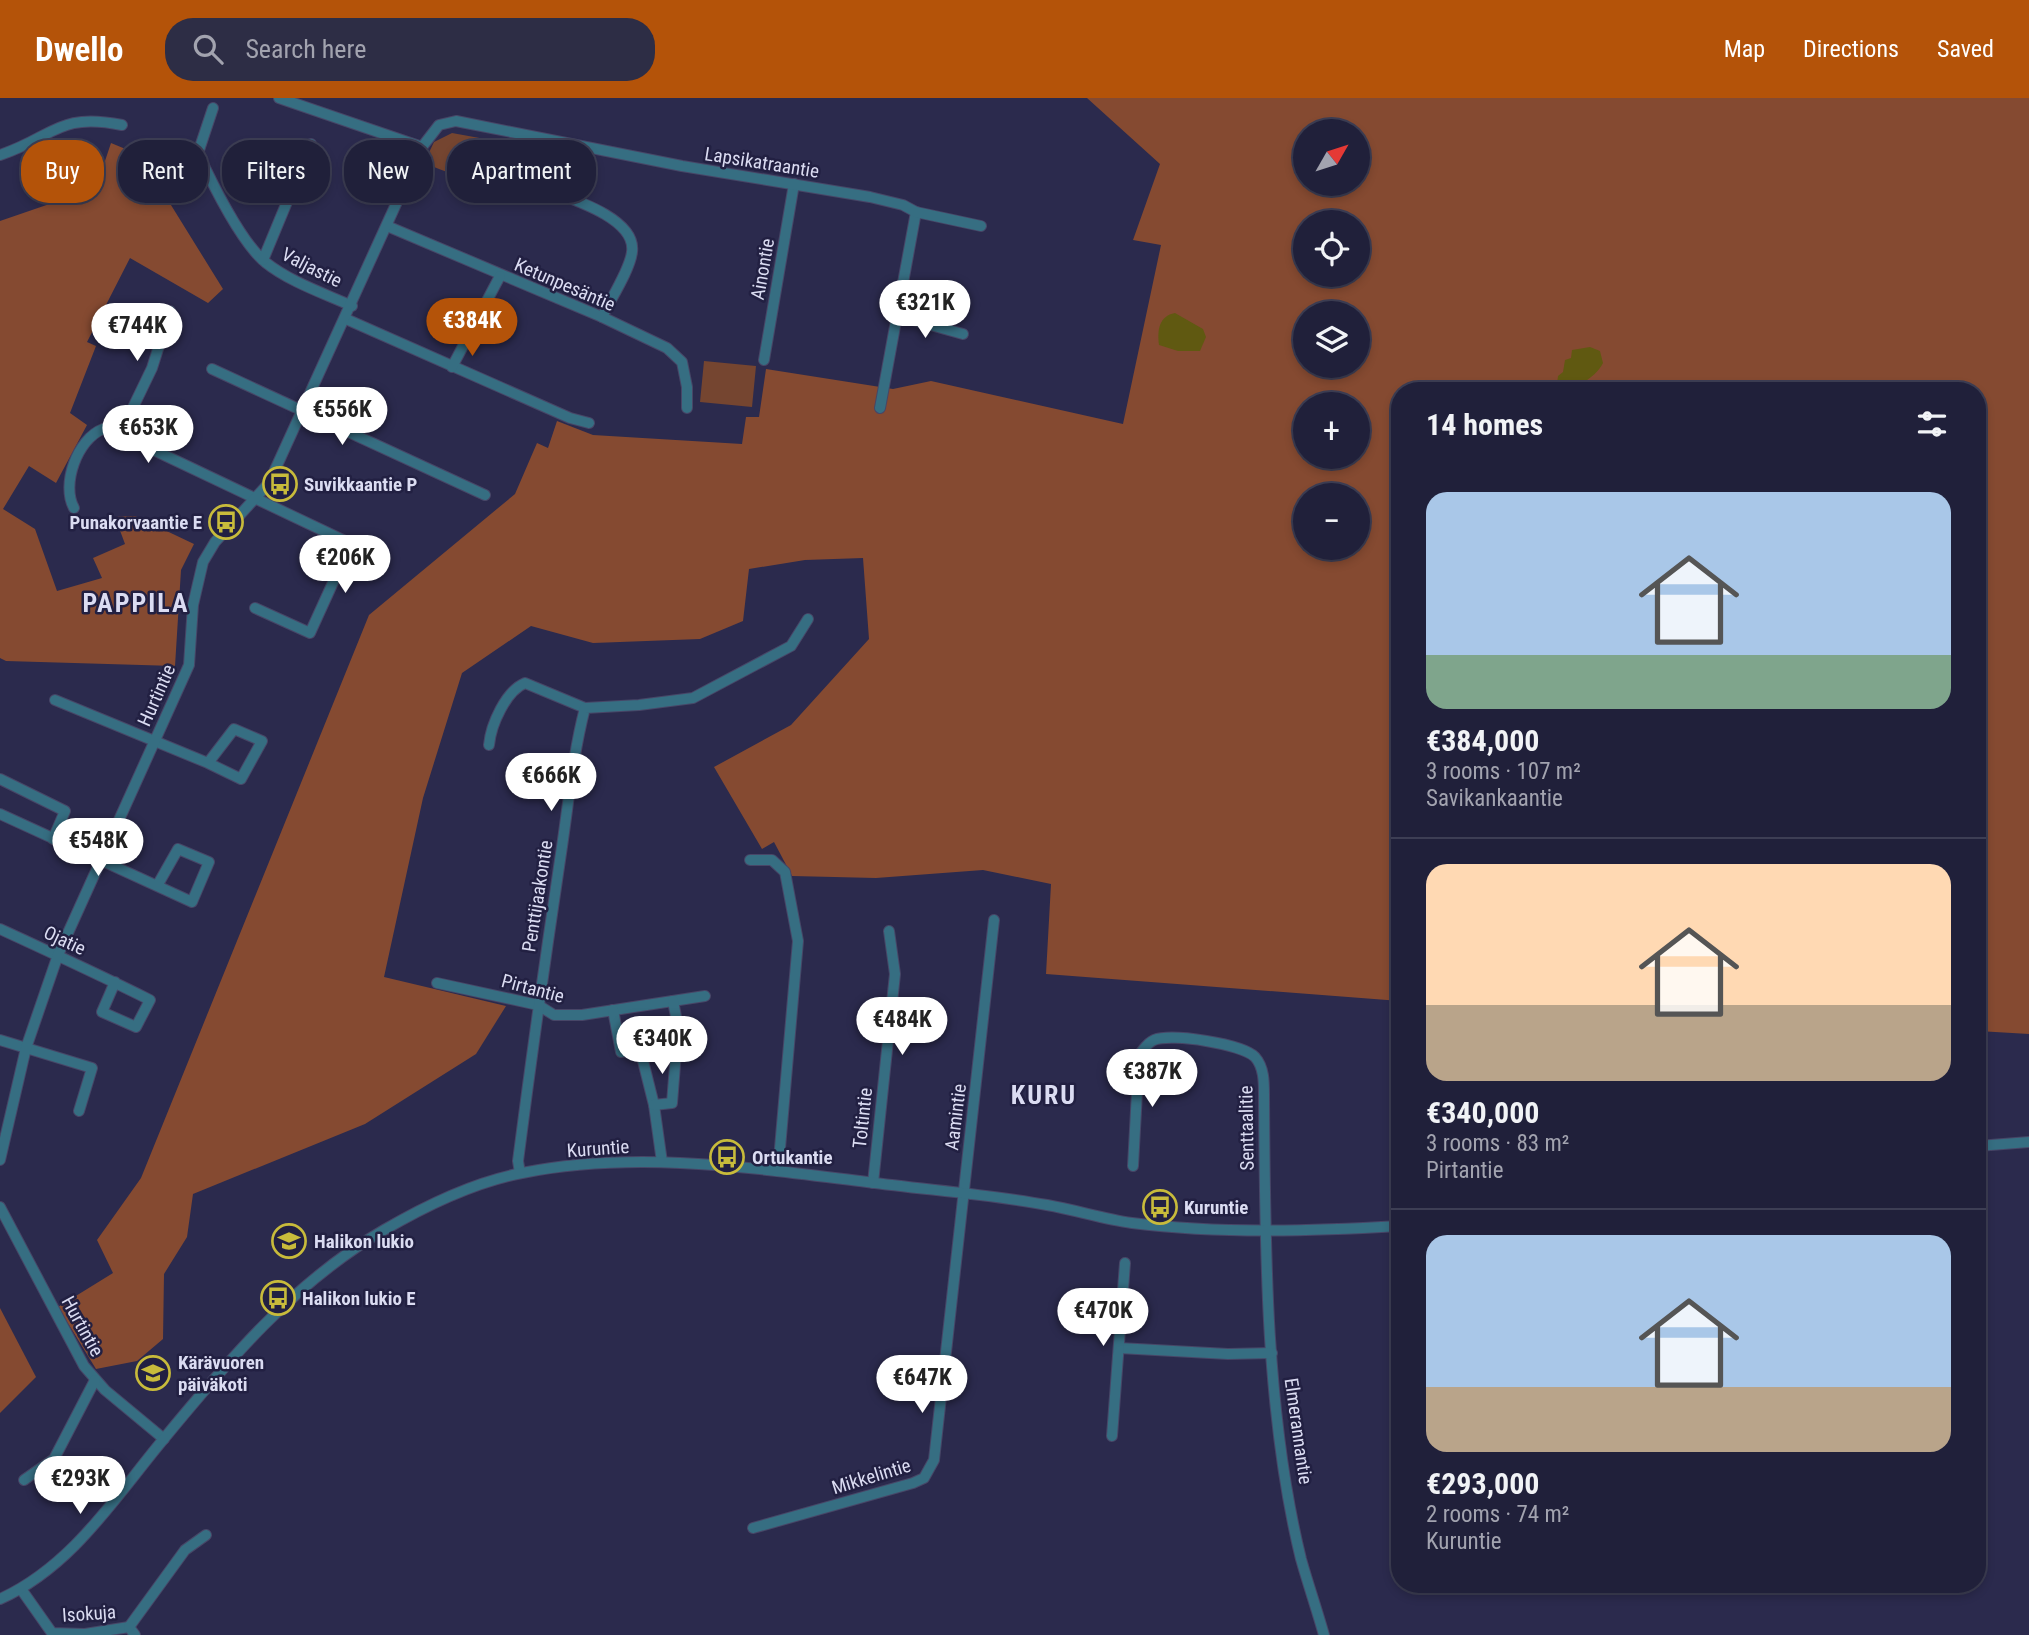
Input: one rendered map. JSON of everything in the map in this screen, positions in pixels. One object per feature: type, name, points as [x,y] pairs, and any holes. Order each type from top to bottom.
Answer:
[{"type":"street","points":[[279,98],[402,140]]},
{"type":"street","name":"Valjastie","points":[[213,108],[198,153],[220,200],[263,260],[285,275],[352,306]]},
{"type":"street","points":[[0,155],[61,125],[91,118],[122,125]]},
{"type":"street","name":"Lapsikatraantie","points":[[427,140],[439,125],[456,121],[682,166],[870,197],[903,205],[916,212],[981,226]]},
{"type":"street","name":"Ainontie","points":[[764,360],[794,184]]},
{"type":"street","points":[[263,260],[287,203]]},
{"type":"street","name":"Hurtintie","points":[[1,1153],[26,1048],[58,955],[189,665],[193,605],[203,562],[215,542],[269,483],[397,203]]},
{"type":"street","points":[[578,203],[616,219],[629,234],[632,253],[602,317]]},
{"type":"street","points":[[880,408],[916,212]]},
{"type":"street","name":"Ketunpesäntie","points":[[387,226],[602,317],[667,348],[681,362],[687,387],[687,408]]},
{"type":"street","points":[[452,367],[500,276]]},
{"type":"street","points":[[125,424],[152,368],[170,311]]},
{"type":"street","points":[[895,315],[963,334]]},
{"type":"street","points":[[346,319],[570,418],[589,423]]},
{"type":"street","points":[[212,369],[485,495]]},
{"type":"street","points":[[125,424],[143,445],[385,560]]},
{"type":"street","points":[[74,508],[69,499],[71,473],[83,445],[101,429],[125,424]]},
{"type":"street","points":[[255,608],[310,633],[351,543]]},
{"type":"street","points":[[489,745],[490,733],[514,688],[525,683],[585,708],[693,698],[791,646],[807,619]]},
{"type":"street","points":[[55,701],[241,779],[262,741],[234,729],[208,763]]},
{"type":"street","name":"Penttijaakontie","points":[[520,1173],[518,1161],[538,1005],[568,812],[573,754],[585,708]]},
{"type":"street","points":[[0,779],[65,811],[53,839]]},
{"type":"street","points":[[0,814],[100,861],[192,902],[209,862],[178,849],[157,886]]},
{"type":"street","points":[[750,860],[772,860],[785,872],[798,942],[778,1171]]},
{"type":"street","name":"Aamintie","points":[[963,1194],[994,920]]},
{"type":"street","name":"Ojatie","points":[[0,929],[58,955],[115,982],[150,1000],[136,1027],[102,1012],[115,982]]},
{"type":"street","name":"Toltintie","points":[[873,1183],[895,974],[889,931]]},
{"type":"street","name":"Pirtantie","points":[[437,983],[538,1005],[554,1016],[705,996]]},
{"type":"street","points":[[654,1105],[672,1103],[676,1043],[673,1001]]},
{"type":"street","points":[[613,1010],[621,1052],[676,1043]]},
{"type":"street","name":"Senttaalitie","points":[[1133,1166],[1139,1055],[1147,1044],[1157,1039],[1233,1045],[1254,1056],[1259,1063],[1265,1094],[1267,1228]]},
{"type":"street","points":[[0,1040],[92,1068],[79,1111]]},
{"type":"street","points":[[640,1049],[654,1105],[662,1162]]},
{"type":"street","points":[[1986,1145],[2029,1142]]},
{"type":"street","name":"Kuruntie","points":[[0,1599],[49,1570],[83,1537],[163,1439],[307,1282],[371,1238],[422,1210],[520,1173],[599,1163],[662,1162],[778,1171],[1049,1205],[1135,1223],[1267,1228],[1391,1226]]},
{"type":"street","name":"Mikkelintie","points":[[753,1528],[913,1483],[930,1471],[934,1460],[963,1194]]},
{"type":"street","name":"Hurtintie","points":[[0,1207],[67,1336],[94,1380],[163,1439]]},
{"type":"street","name":"Elmerannantie","points":[[1267,1228],[1276,1411],[1301,1558],[1324,1635]]},
{"type":"street","points":[[1112,1436],[1125,1263]]},
{"type":"street","points":[[1119,1348],[1228,1354],[1272,1353]]},
{"type":"street","points":[[24,1479],[54,1459],[94,1380]]},
{"type":"street","points":[[132,1631],[185,1550],[206,1535]]},
{"type":"street","name":"Isokuja","points":[[21,1589],[53,1634],[132,1631]]},
{"type":"shaded area","points":[[1087,98],[2029,98],[2029,1034],[1986,1031],[1986,382],[1391,382],[1391,1000],[1046,974],[1051,884],[983,870],[876,878],[792,876],[774,842],[762,849],[714,767],[791,725],[869,639],[863,558],[805,560],[749,569],[743,621],[700,639],[593,643],[531,626],[462,673],[423,798],[384,977],[506,1006],[476,1054],[365,1124],[193,1194],[187,1237],[164,1274],[163,1339],[137,1361],[96,1369],[58,1307],[113,1273],[97,1240],[141,1178],[369,615],[515,494],[537,443],[548,448],[557,421],[593,435],[742,444],[746,417],[759,417],[766,369],[893,389],[931,381],[1123,424],[1161,245],[1133,240],[1160,164]]},
{"type":"shaded area","points":[[452,133],[491,140],[447,140],[447,172],[433,167],[434,142]]},
{"type":"shaded area","points":[[111,143],[118,146],[118,203],[170,203],[223,289],[208,303],[130,258],[87,342],[96,346],[70,413],[87,425],[56,483],[29,466],[3,509],[35,529],[57,591],[102,578],[93,558],[125,544],[115,517],[135,516],[194,544],[181,570],[175,666],[6,661],[0,658],[0,221],[52,203],[104,203],[104,164]]},
{"type":"shaded area","points":[[1175,313],[1203,329],[1206,337],[1200,351],[1178,351],[1159,345],[1158,334],[1162,320]]},
{"type":"shaded area","points":[[1590,347],[1600,351],[1603,363],[1591,377],[1582,382],[1557,382],[1558,376],[1563,372],[1565,360],[1571,358],[1572,350]]},
{"type":"shaded area","points":[[704,361],[756,366],[752,407],[700,402]]},
{"type":"shaded area","points":[[0,1308],[36,1377],[0,1413]]},
{"type":"place","name":"Suvikkaantie P","points":[[280,484]]},
{"type":"place","name":"Punakorvaantie E","points":[[226,522]]},
{"type":"place","name":"Ortukantie","points":[[727,1157]]},
{"type":"place","name":"Kuruntie","points":[[1160,1207]]},
{"type":"place","name":"Halikon lukio","points":[[289,1241]]},
{"type":"place","name":"Halikon lukio E","points":[[278,1298]]},
{"type":"place","name":"Kärävuoren päiväkoti","points":[[153,1373]]},
{"type":"district","name":"PAPPILA","points":[[136,603]]},
{"type":"district","name":"KURU","points":[[1044,1095]]}]
